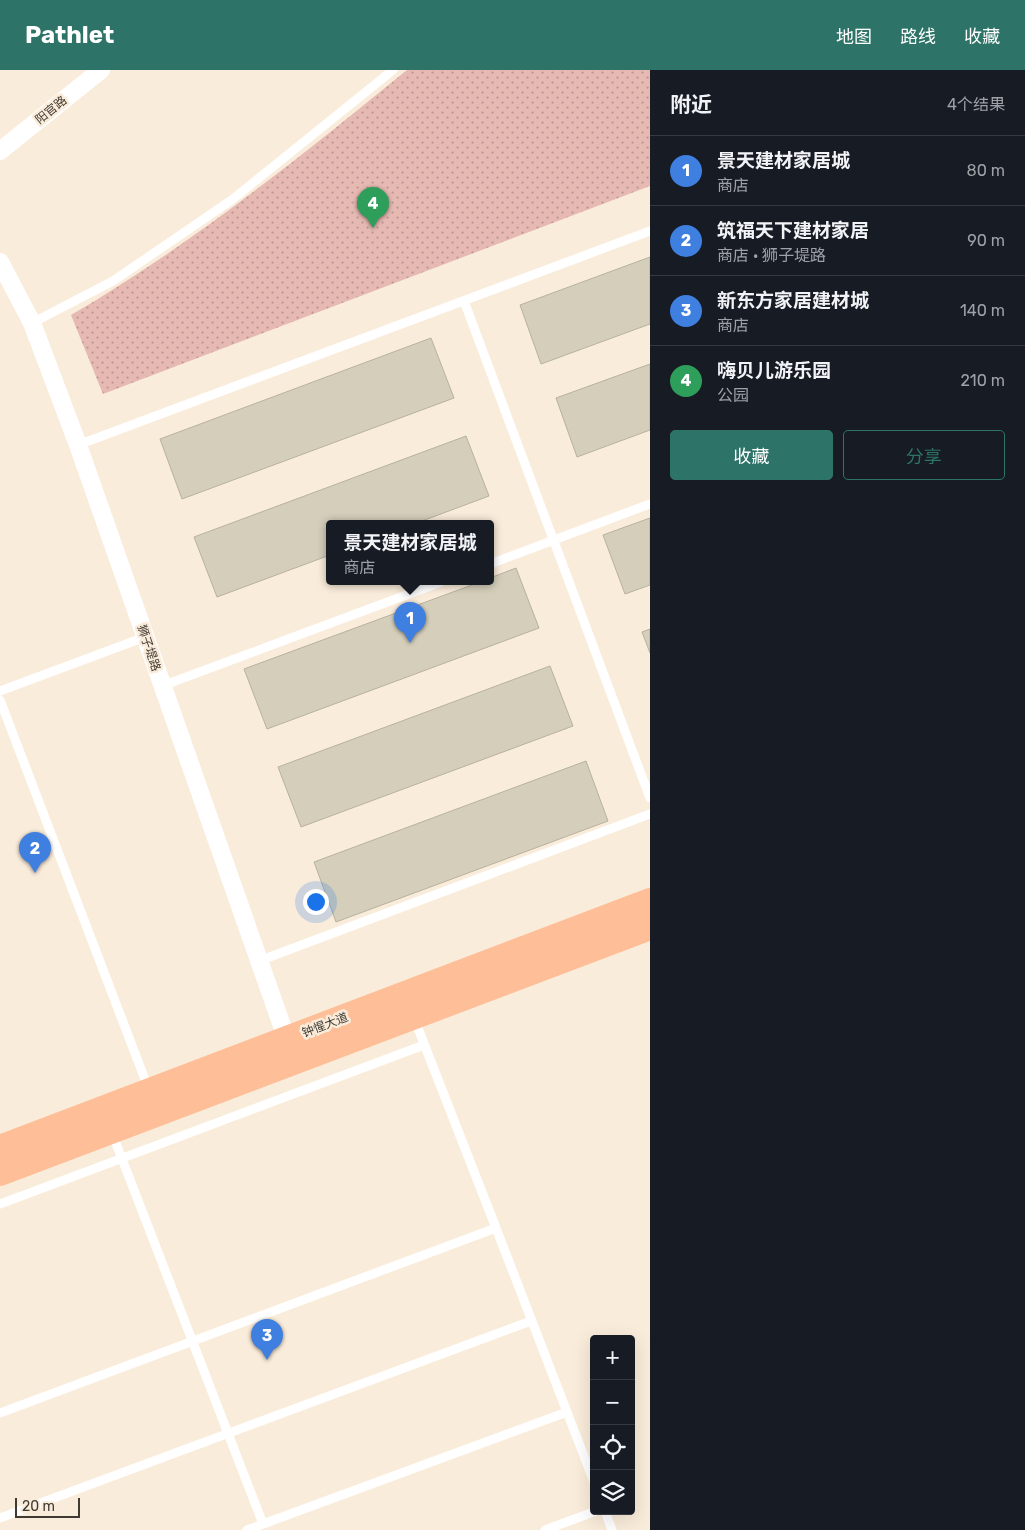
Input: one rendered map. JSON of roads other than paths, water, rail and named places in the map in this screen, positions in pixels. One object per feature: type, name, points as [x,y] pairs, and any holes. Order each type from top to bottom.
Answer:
[{"type":"main road","name":"钟惺大道","points":[[0,1148],[650,902]]},
{"type":"main road","name":"钟惺大道","points":[[0,1172],[650,926]]},
{"type":"street","name":"阳官路","points":[[0,151],[101,70]]},
{"type":"street","name":"狮子堤路","points":[[0,262],[32,323],[78,445],[287,1040]]},
{"type":"lane","points":[[32,323],[113,280],[233,199],[393,70]]},
{"type":"lane","points":[[78,445],[650,231]]},
{"type":"lane","points":[[464,301],[650,798]]},
{"type":"lane","points":[[494,562],[650,504]]},
{"type":"lane","points":[[162,686],[434,585]]},
{"type":"lane","points":[[0,691],[145,637]]},
{"type":"lane","points":[[0,700],[149,1092]]},
{"type":"lane","points":[[260,961],[650,814]]},
{"type":"lane","points":[[413,1016],[590,1472]]},
{"type":"lane","points":[[0,1204],[424,1045]]},
{"type":"lane","points":[[111,1130],[263,1524]]},
{"type":"lane","points":[[0,1413],[496,1228]]},
{"type":"lane","points":[[0,1518],[532,1321]]},
{"type":"lane","points":[[247,1530],[566,1412]]},
{"type":"lane","points":[[545,1530],[590,1513]]},
{"type":"lane","points":[[606,1515],[612,1530]]},
{"type":"place","name":"嗨贝儿游乐园","points":[[373,228]]},
{"type":"place","name":"景天建材家居城","points":[[410,643]]},
{"type":"place","name":"筑福天下建材家居","points":[[35,873]]},
{"type":"place","name":"新东方家居建材城","points":[[267,1360]]}]
